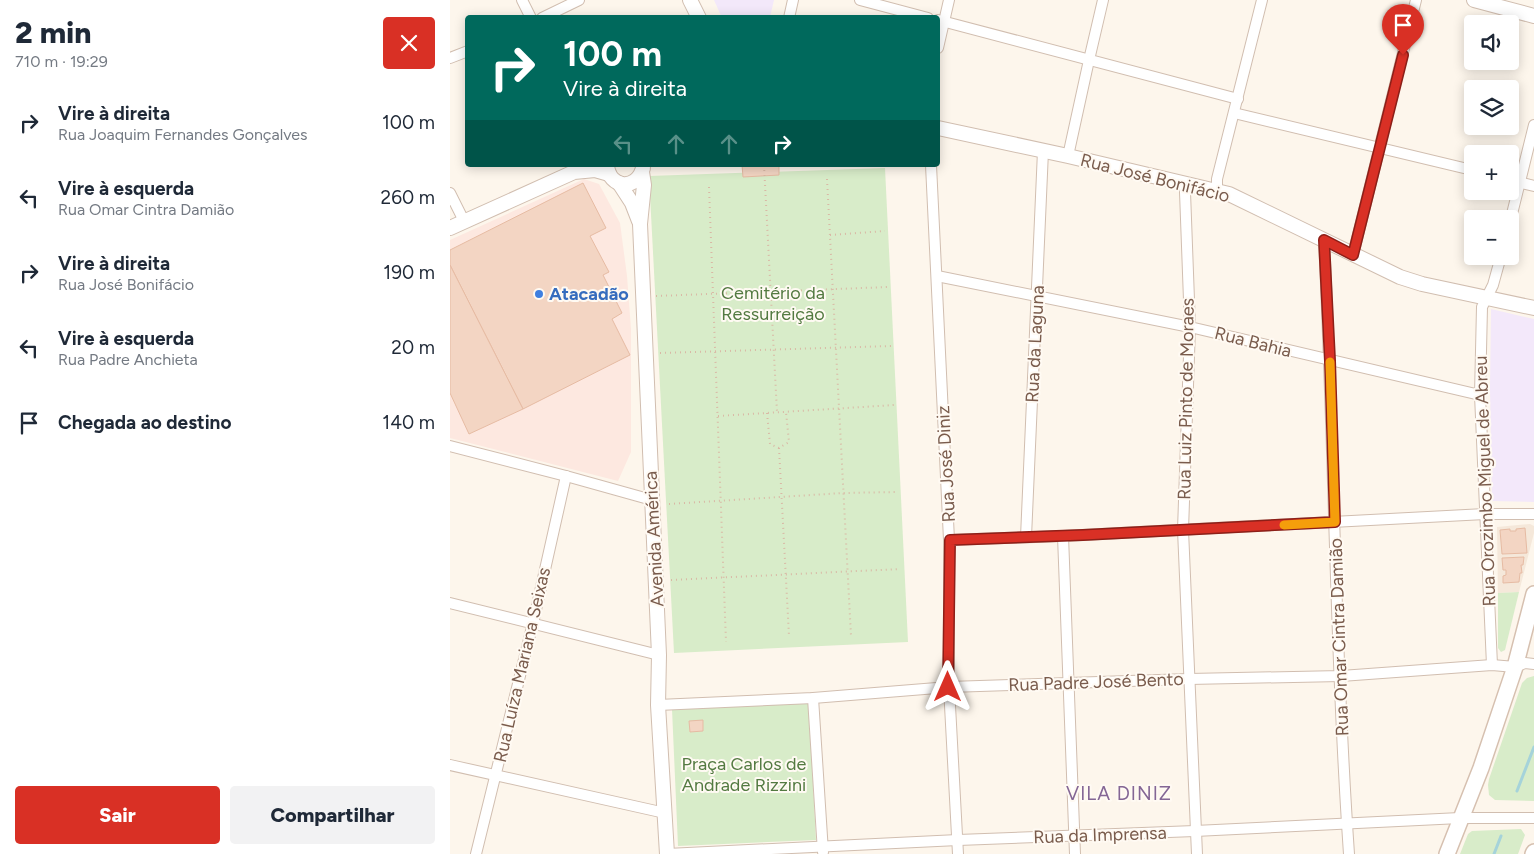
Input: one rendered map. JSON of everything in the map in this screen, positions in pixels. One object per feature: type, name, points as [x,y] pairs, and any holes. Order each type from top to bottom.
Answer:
[{"type":"main road","points":[[1447,854],[1481,768],[1515,667],[1534,594]]},
{"type":"street","points":[[522,0],[530,15]]},
{"type":"street","points":[[548,15],[579,0]]},
{"type":"street","points":[[690,0],[698,15]]},
{"type":"street","points":[[790,15],[793,0]]},
{"type":"street","points":[[860,0],[917,15]]},
{"type":"street","points":[[949,0],[941,21],[1238,99]]},
{"type":"street","points":[[1068,156],[1088,60],[1104,0]]},
{"type":"street","points":[[1217,191],[1217,179],[1262,0]]},
{"type":"street","points":[[1353,255],[1416,0]]},
{"type":"street","points":[[1474,0],[1534,16]]},
{"type":"street","points":[[450,58],[465,52]]},
{"type":"street","points":[[1234,113],[1464,168]]},
{"type":"street","points":[[1519,169],[1534,125]]},
{"type":"street","name":"Rua José Bonifácio","points":[[940,128],[1229,194],[1400,277],[1422,284],[1534,308]]},
{"type":"street","name":"Rua da Laguna","points":[[1026,537],[1043,151]]},
{"type":"street","name":"Rua José Diniz","points":[[931,167],[950,540],[948,687],[958,854]]},
{"type":"street","points":[[450,228],[578,168],[611,174],[630,183],[640,177],[643,168]]},
{"type":"street","name":"Avenida América","points":[[643,168],[644,185],[640,224],[660,655],[658,705],[667,854]]},
{"type":"street","name":"Avenida América","points":[[611,174],[632,203],[640,224]]},
{"type":"street","points":[[1519,182],[1534,186]]},
{"type":"street","name":"Rua Luiz Pinto de Moraes","points":[[1186,184],[1190,327],[1182,530],[1197,854]]},
{"type":"street","points":[[450,193],[464,221]]},
{"type":"street","name":"Rua Omar Cintra Damião","points":[[1324,240],[1349,854]]},
{"type":"street","name":"Rua Orozimbo Miguel de Abreu","points":[[1492,665],[1480,395],[1482,307],[1493,285],[1499,265]]},
{"type":"street","name":"Rua Bahia","points":[[937,276],[1190,327],[1480,395]]},
{"type":"street","points":[[450,446],[652,500]]},
{"type":"street","name":"Rua Luíza Mariana Seixas","points":[[476,854],[533,623],[566,476]]},
{"type":"street","points":[[950,540],[1485,514],[1534,514]]},
{"type":"street","points":[[1063,536],[1075,854]]},
{"type":"street","points":[[450,603],[660,655]]},
{"type":"street","name":"Rua Padre José Bento","points":[[658,705],[813,698],[948,687],[1068,682],[1341,676],[1492,665],[1515,667],[1525,663],[1534,664]]},
{"type":"street","points":[[813,698],[823,851]]},
{"type":"street","points":[[450,765],[665,813]]},
{"type":"street","name":"Rua da Imprensa","points":[[667,854],[823,851],[958,840],[1460,818],[1534,818]]},
{"type":"path","points":[[764,167],[777,412]]},
{"type":"path","points":[[827,179],[851,636]]},
{"type":"path","points":[[709,187],[726,642]]},
{"type":"path","points":[[830,235],[885,231]]},
{"type":"path","points":[[656,296],[888,287]]},
{"type":"path","points":[[660,353],[891,346]]},
{"type":"path","points":[[718,416],[894,405]]},
{"type":"path","points":[[779,448],[788,442],[786,412]]},
{"type":"path","points":[[767,413],[770,444],[779,448]]},
{"type":"path","points":[[779,448],[789,636]]},
{"type":"path","points":[[669,504],[844,493],[897,492]]},
{"type":"path","points":[[671,580],[900,569]]},
{"type":"shaded area","points":[[714,0],[774,0],[770,15],[721,15]]},
{"type":"shaded area","points":[[584,179],[599,184],[620,223],[627,276],[631,329],[631,452],[618,481],[450,438],[450,240]]},
{"type":"shaded area","points":[[1491,309],[1534,319],[1534,502],[1492,501]]},
{"type":"shaded area","points":[[1530,524],[1534,526],[1534,533],[1519,592],[1498,593],[1497,527]],"holes":[[[1516,529],[1525,529],[1526,553],[1502,554],[1500,530],[1516,531]],[[1524,557],[1520,577],[1503,583],[1503,576],[1506,575],[1506,570],[1503,569],[1502,558]]]},
{"type":"green space","name":"Cemitério da Ressurreição","points":[[885,168],[908,642],[674,653],[649,176]]},
{"type":"green space","points":[[1519,592],[1505,650],[1501,652],[1498,648],[1498,593]]},
{"type":"green space","points":[[1534,676],[1534,801],[1495,800],[1489,795],[1489,779],[1522,683],[1527,678]]},
{"type":"green space","name":"Praça Carlos de Andrade Rizzini","points":[[809,703],[816,840],[678,846],[672,709]]},
{"type":"green space","points":[[1521,829],[1525,835],[1518,854],[1460,854],[1468,834],[1472,831]]},
{"type":"building","points":[[742,167],[779,167],[779,175],[743,177]]},
{"type":"building","name":"Atacadão","points":[[583,183],[606,228],[590,236],[609,272],[603,275],[622,313],[612,319],[630,355],[523,409],[450,265],[450,250]]},
{"type":"building","points":[[450,265],[523,409],[469,434],[450,393]]},
{"type":"building","points":[[1525,528],[1527,553],[1502,554],[1500,530],[1510,529],[1510,531],[1516,531],[1516,529]]},
{"type":"building","points":[[1524,557],[1519,582],[1503,583],[1503,576],[1506,575],[1506,570],[1503,570],[1502,558]]},
{"type":"building","points":[[703,720],[703,731],[690,732],[689,721]]},
{"type":"waterway","points":[[1517,791],[1534,747]]},
{"type":"waterway","points":[[1494,854],[1501,836]]},
{"type":"slow traffic","points":[[1284,525],[1335,522],[1330,362]]},
{"type":"place","name":"Atacadão","points":[[539,294]]},
{"type":"district","name":"VILA DINIZ","points":[[1119,793]]},
{"type":"route","points":[[948,687],[950,540],[1335,522],[1324,240],[1353,255],[1403,55]]}]
